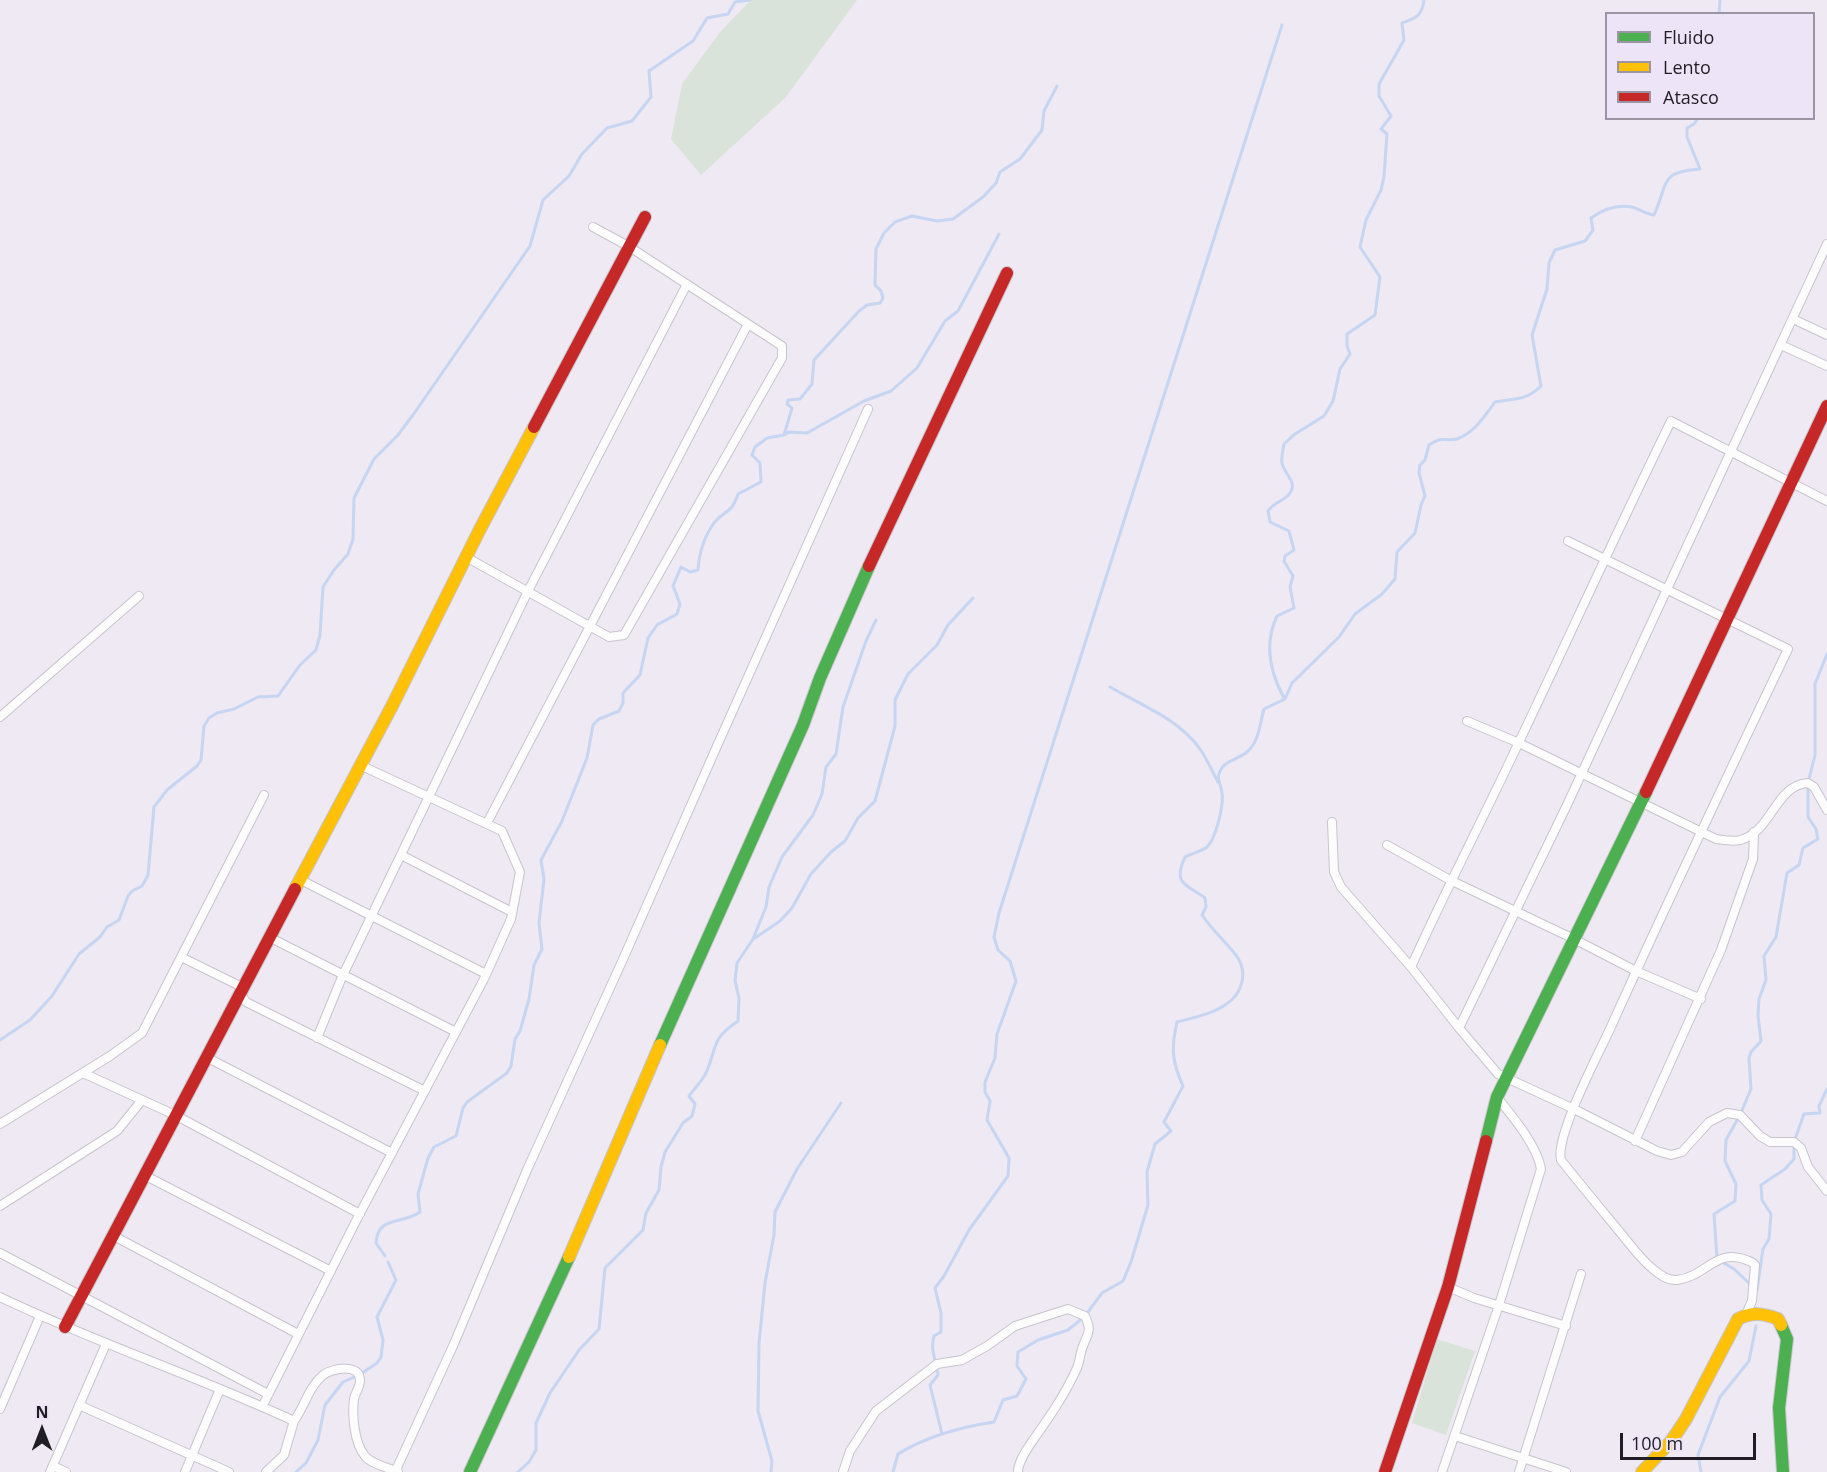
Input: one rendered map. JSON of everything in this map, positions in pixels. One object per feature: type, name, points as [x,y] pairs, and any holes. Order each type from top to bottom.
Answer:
[{"type":"street","points":[[65,1328],[645,217]]},
{"type":"street","points":[[466,557],[609,637],[624,635],[782,358],[782,346],[628,246],[593,227]]},
{"type":"street","points":[[1459,1028],[1517,912],[1827,244]]},
{"type":"street","points":[[470,1472],[582,1229],[650,1068],[803,725],[820,678],[886,526],[1006,273]]},
{"type":"street","points":[[317,1038],[343,975],[528,591],[687,284]]},
{"type":"street","points":[[1793,319],[1827,335]]},
{"type":"street","points":[[487,823],[748,324]]},
{"type":"street","points":[[1781,345],[1827,366]]},
{"type":"street","points":[[1385,1472],[1448,1287],[1497,1097],[1508,1079],[1641,802],[1827,405]]},
{"type":"street","points":[[266,1472],[284,1455],[294,1421],[301,1411],[306,1396],[323,1375],[336,1368],[351,1369],[359,1375],[360,1383],[354,1396],[354,1410],[359,1445],[366,1458],[396,1471],[453,1346],[527,1170],[868,409]]},
{"type":"street","points":[[1411,967],[1450,880],[1519,743],[1603,560],[1671,421],[1827,501]]},
{"type":"street","points":[[1568,541],[1788,649],[1636,971],[1574,1109],[1560,1147],[1561,1160],[1637,1252],[1652,1268],[1666,1278],[1672,1280],[1691,1276],[1717,1259],[1725,1257],[1753,1263],[1755,1265],[1752,1313]]},
{"type":"street","points":[[0,717],[139,596]]},
{"type":"street","points":[[1467,721],[1581,772],[1716,839],[1741,840],[1754,832],[1773,812],[1792,786],[1801,783],[1808,783],[1814,787],[1827,810]]},
{"type":"street","points":[[262,1407],[486,974],[512,912],[520,872],[502,831],[360,765]]},
{"type":"street","points":[[0,1124],[83,1073],[142,1033],[264,795]]},
{"type":"street","points":[[1332,822],[1334,872],[1341,887],[1411,967],[1498,1074],[1574,1109],[1635,1141],[1671,1155],[1682,1152],[1709,1122],[1727,1113],[1740,1115],[1760,1136],[1770,1142],[1794,1143],[1801,1148],[1808,1167],[1827,1191]]},
{"type":"street","points":[[1635,1141],[1701,999],[1721,950],[1753,858],[1754,832]]},
{"type":"street","points":[[1387,844],[1450,880],[1636,971],[1701,999]]},
{"type":"street","points":[[400,855],[512,912]]},
{"type":"street","points":[[299,879],[486,974]]},
{"type":"street","points":[[269,937],[456,1032]]},
{"type":"street","points":[[181,957],[240,986],[240,993],[246,1002],[425,1091]]},
{"type":"street","points":[[206,1057],[392,1153]]},
{"type":"street","points":[[83,1073],[175,1115],[360,1214]]},
{"type":"street","points":[[1442,1472],[1499,1305],[1541,1169],[1540,1161],[1520,1126],[1497,1097]]},
{"type":"street","points":[[0,1206],[117,1131],[142,1100]]},
{"type":"street","points":[[144,1175],[331,1271]]},
{"type":"street","points":[[112,1235],[298,1334]]},
{"type":"street","points":[[0,1253],[268,1394]]},
{"type":"street","points":[[1519,1472],[1581,1274]]},
{"type":"street","points":[[1448,1287],[1474,1298],[1566,1326]]},
{"type":"street","points":[[0,1297],[65,1328],[220,1389],[294,1421]]},
{"type":"street","points":[[843,1472],[850,1451],[876,1411],[937,1364],[962,1360],[1015,1326],[1068,1309],[1085,1316],[1089,1324],[1089,1334],[1078,1366],[1064,1394],[1029,1447],[1018,1467],[1018,1472]]},
{"type":"street","points":[[1642,1472],[1672,1440],[1686,1419],[1738,1319],[1752,1313],[1778,1319],[1787,1339],[1779,1408],[1783,1472]]},
{"type":"street","points":[[0,1409],[40,1316]]},
{"type":"street","points":[[66,1472],[51,1469],[106,1344]]},
{"type":"street","points":[[185,1472],[220,1389]]},
{"type":"street","points":[[79,1405],[229,1472]]},
{"type":"street","points":[[1455,1436],[1566,1472]]},
{"type":"shaded area","points":[[751,0],[857,0],[786,97],[701,175],[671,139],[682,84],[720,32]]},
{"type":"shaded area","points":[[1437,1339],[1475,1351],[1446,1435],[1412,1423]]},
{"type":"waterway","points":[[0,1040],[30,1020],[52,996],[79,954],[100,937],[107,927],[119,920],[128,896],[142,886],[148,875],[154,807],[167,790],[197,766],[201,760],[204,726],[209,718],[258,697],[278,696],[300,665],[316,650],[320,635],[323,587],[348,554],[353,539],[354,498],[374,459],[398,435],[413,415],[530,246],[543,200],[569,176],[582,154],[607,128],[632,121],[651,97],[649,71],[693,41],[707,18],[728,14],[735,2],[750,0]]},
{"type":"waterway","points":[[1284,698],[1272,668],[1270,647],[1277,616],[1294,608],[1290,587],[1293,576],[1284,561],[1285,556],[1294,550],[1289,531],[1270,522],[1268,511],[1288,496],[1292,489],[1292,482],[1282,463],[1284,444],[1295,434],[1324,416],[1333,401],[1340,369],[1350,354],[1347,334],[1375,315],[1380,277],[1360,247],[1366,220],[1381,190],[1384,177],[1387,134],[1381,129],[1391,116],[1379,96],[1379,84],[1404,40],[1402,23],[1417,16],[1422,10],[1424,0]]},
{"type":"waterway","points":[[1719,12],[1720,0]]},
{"type":"waterway","points":[[942,1434],[930,1385],[938,1375],[933,1351],[934,1336],[941,1332],[941,1313],[935,1288],[969,1230],[1008,1176],[1009,1158],[987,1120],[990,1101],[985,1092],[985,1082],[995,1058],[997,1034],[1016,981],[1010,961],[998,950],[994,937],[999,913],[1282,25]]},
{"type":"waterway","points":[[784,435],[792,408],[787,404],[788,400],[800,399],[812,384],[814,360],[859,311],[867,305],[880,303],[883,298],[881,291],[875,285],[876,249],[884,233],[895,222],[912,216],[937,221],[953,219],[983,197],[996,183],[1000,172],[1020,159],[1042,130],[1044,111],[1057,86]]},
{"type":"waterway","points":[[893,1472],[898,1454],[921,1442],[944,1433],[994,1422],[1003,1400],[1017,1396],[1026,1379],[1017,1366],[1018,1352],[1038,1340],[1068,1330],[1085,1316],[1102,1293],[1123,1281],[1148,1205],[1147,1172],[1155,1144],[1171,1131],[1164,1122],[1183,1086],[1174,1055],[1177,1022],[1208,1013],[1225,1005],[1236,995],[1242,982],[1242,968],[1235,954],[1202,915],[1206,907],[1205,898],[1183,883],[1180,873],[1185,857],[1207,847],[1219,821],[1222,805],[1220,771],[1225,764],[1251,748],[1257,738],[1264,709],[1285,699],[1292,683],[1339,637],[1355,614],[1382,594],[1395,579],[1397,552],[1415,533],[1425,496],[1419,473],[1429,445],[1438,440],[1457,439],[1469,433],[1479,424],[1495,402],[1525,397],[1541,386],[1532,335],[1547,289],[1549,263],[1555,250],[1585,241],[1593,230],[1591,218],[1610,208],[1632,207],[1654,215],[1664,187],[1671,176],[1687,170],[1700,169],[1687,137],[1687,128],[1697,120]]},
{"type":"waterway","points":[[385,1256],[376,1243],[378,1234],[386,1224],[420,1212],[418,1194],[428,1158],[434,1147],[456,1136],[463,1108],[467,1102],[507,1073],[511,1066],[515,1039],[520,1031],[529,999],[534,965],[542,949],[539,923],[544,879],[541,860],[562,821],[587,758],[593,725],[599,719],[619,711],[623,703],[623,693],[640,675],[648,638],[657,625],[677,614],[680,604],[673,586],[681,567],[690,572],[698,570],[707,534],[714,523],[730,509],[738,494],[761,482],[760,463],[752,455],[755,447],[767,438],[789,432],[807,433],[864,401],[891,391],[917,368],[945,321],[958,311],[999,234]]},
{"type":"waterway","points":[[755,938],[780,921],[792,908],[811,874],[831,852],[845,841],[858,818],[875,801],[895,726],[895,700],[908,674],[937,645],[948,625],[973,598]]},
{"type":"waterway","points":[[518,1472],[529,1462],[536,1450],[536,1423],[550,1393],[579,1350],[599,1329],[605,1268],[643,1230],[646,1213],[659,1190],[665,1152],[683,1123],[692,1116],[695,1104],[689,1096],[706,1073],[719,1039],[738,1021],[739,998],[735,981],[737,963],[753,939],[766,907],[769,887],[782,857],[813,815],[822,794],[826,767],[836,754],[843,707],[866,641],[876,620]]},
{"type":"waterway","points":[[1751,1285],[1734,1269],[1717,1259],[1714,1214],[1735,1201],[1736,1184],[1725,1161],[1726,1140],[1751,1089],[1749,1058],[1751,1052],[1761,1041],[1758,1016],[1759,999],[1766,980],[1764,956],[1776,937],[1787,873],[1799,865],[1803,848],[1818,839],[1816,829],[1808,817],[1808,783],[1815,755],[1815,684],[1827,654]]},
{"type":"waterway","points":[[1110,687],[1181,729],[1200,749],[1218,782]]},
{"type":"waterway","points":[[1757,1290],[1763,1249],[1769,1239],[1771,1214],[1762,1200],[1761,1185],[1785,1169],[1794,1159],[1794,1142],[1804,1114],[1820,1113],[1819,1106],[1827,1089]]},
{"type":"waterway","points":[[771,1472],[772,1461],[758,1411],[759,1343],[775,1212],[797,1169],[841,1103]]},
{"type":"waterway","points":[[296,1472],[306,1463],[318,1440],[325,1405],[343,1382],[359,1375],[377,1363],[381,1357],[383,1340],[377,1317],[396,1280],[388,1262]]},
{"type":"waterway","points":[[1701,1472],[1698,1455],[1720,1397],[1749,1361],[1756,1326]]},
{"type":"traffic: fast","points":[[660,1045],[803,725],[820,678],[869,566]]},
{"type":"traffic: fast","points":[[1486,1141],[1497,1097],[1646,792]]},
{"type":"traffic: fast","points":[[470,1472],[569,1257]]},
{"type":"traffic: fast","points":[[1781,1325],[1787,1339],[1779,1408],[1783,1472]]},
{"type":"traffic: slow","points":[[295,889],[392,706],[479,531],[534,427]]},
{"type":"traffic: slow","points":[[569,1257],[660,1045]]},
{"type":"traffic: slow","points":[[1642,1472],[1672,1440],[1686,1419],[1738,1319],[1753,1314],[1762,1315],[1778,1319],[1781,1325]]},
{"type":"traffic: jam","points":[[534,427],[645,217]]},
{"type":"traffic: jam","points":[[869,566],[1007,273]]},
{"type":"traffic: jam","points":[[1646,792],[1827,406]]},
{"type":"traffic: jam","points":[[65,1327],[295,889]]},
{"type":"traffic: jam","points":[[1385,1472],[1448,1287],[1486,1141]]}]
